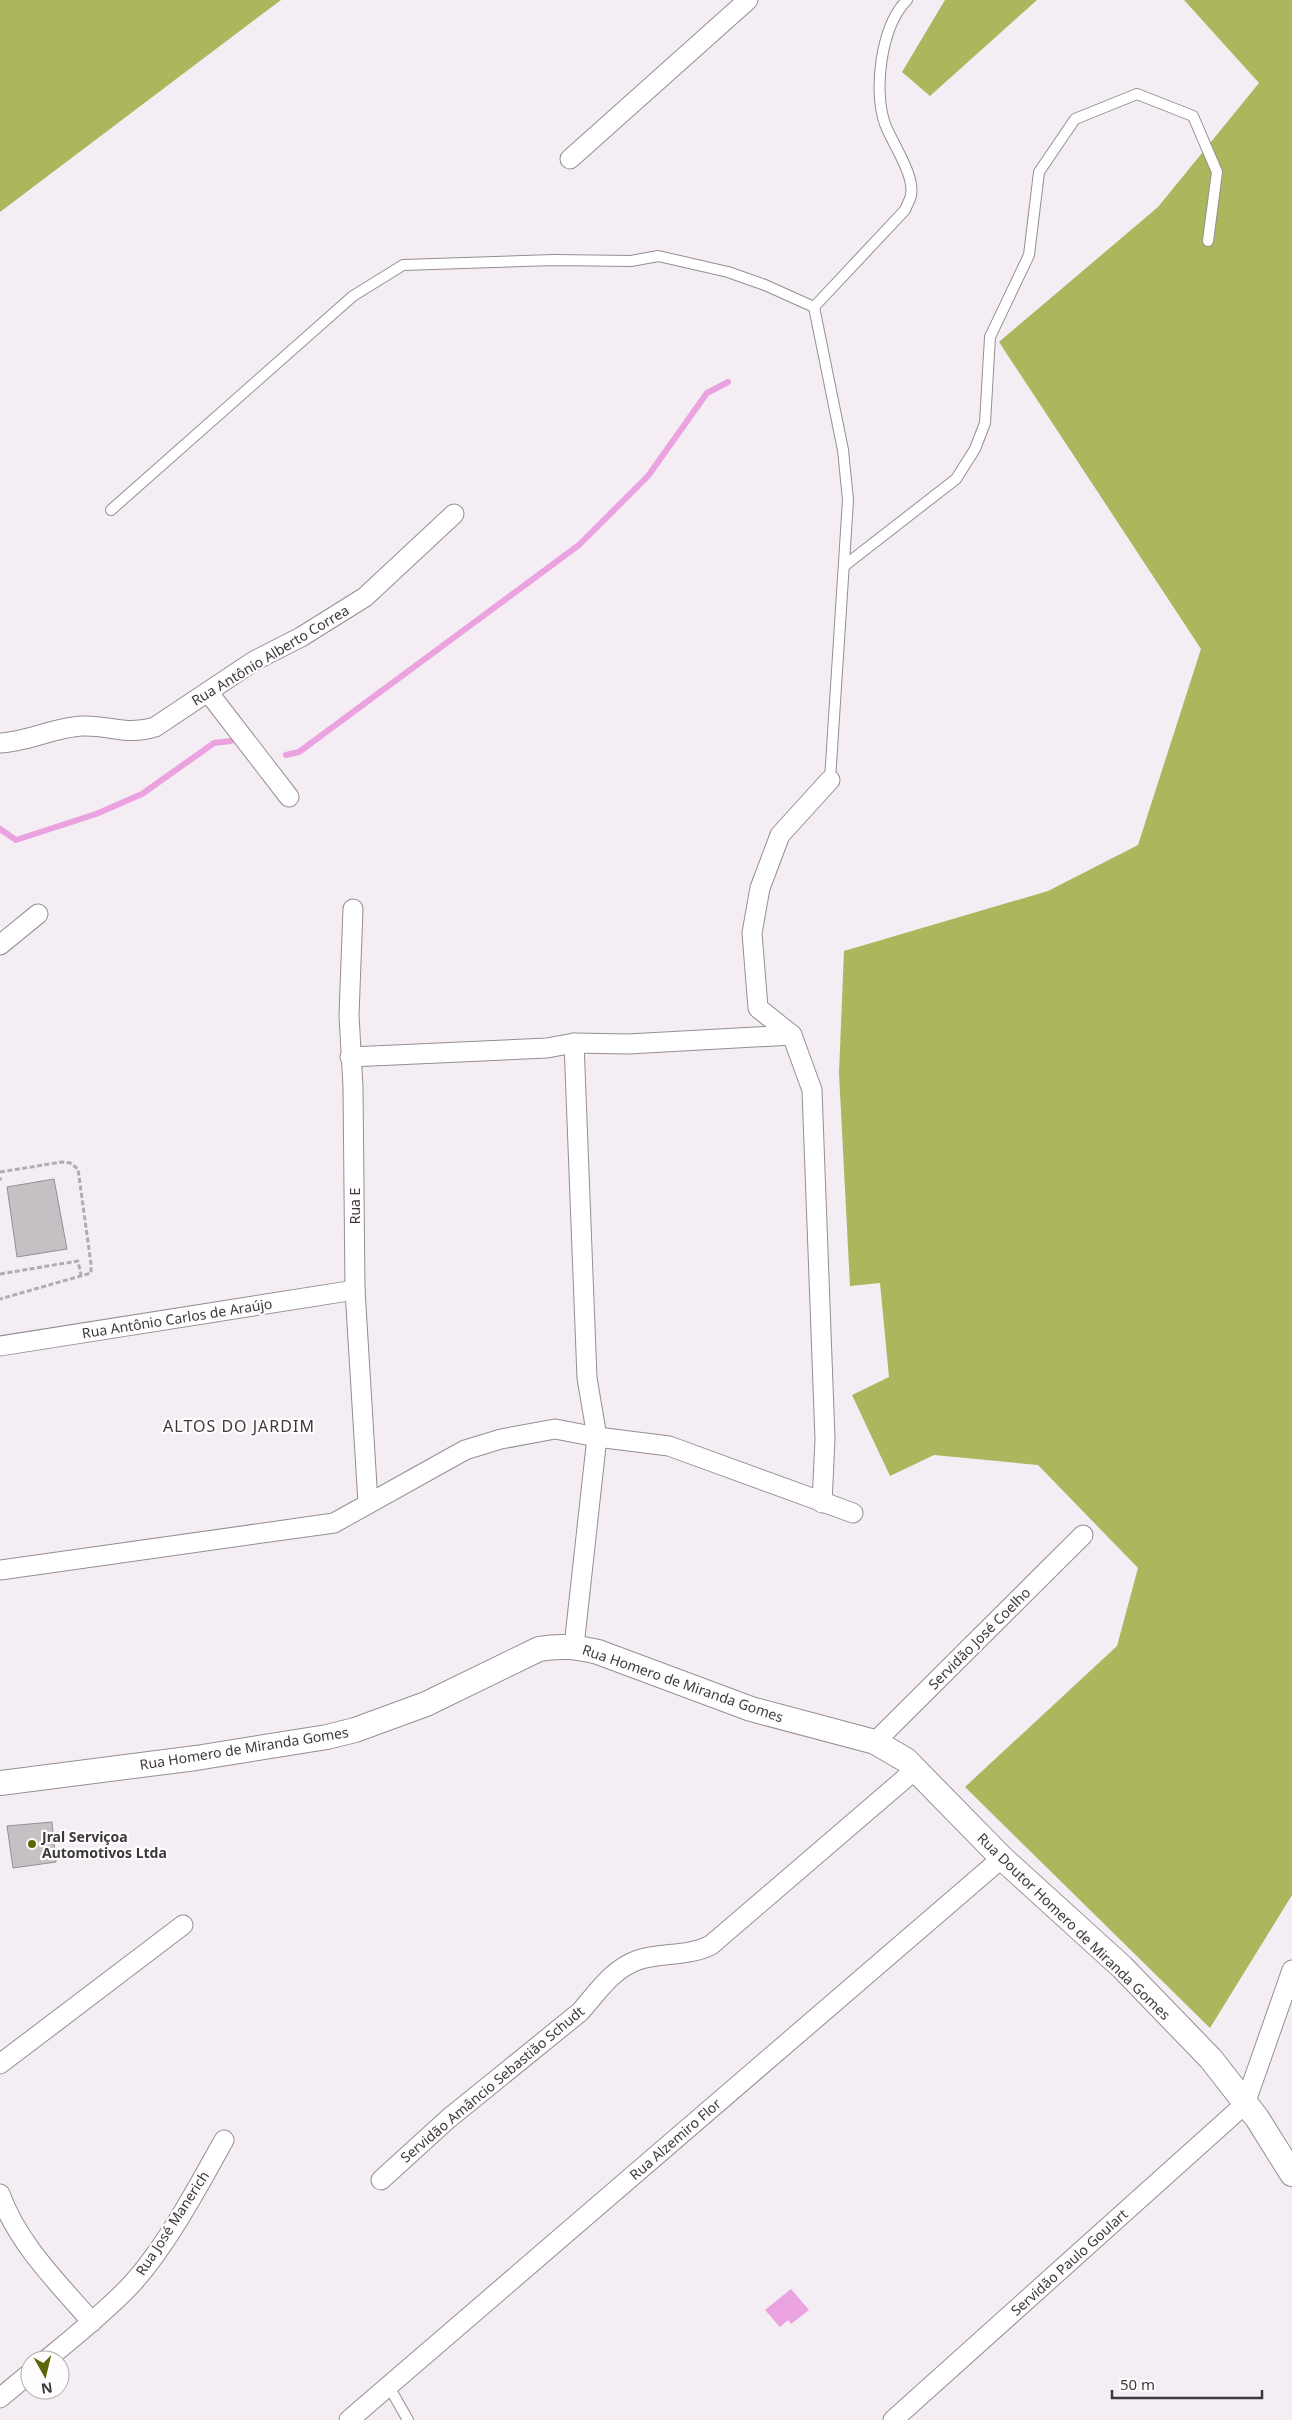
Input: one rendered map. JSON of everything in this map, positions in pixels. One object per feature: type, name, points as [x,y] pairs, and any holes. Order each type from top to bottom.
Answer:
[{"type":"street","points":[[570,159],[748,0]]},
{"type":"street","name":"Rua Antônio Alberto Correa","points":[[0,743],[12,742],[56,729],[84,726],[122,732],[141,731],[155,727],[254,661],[301,637],[365,597],[454,514]]},
{"type":"street","points":[[208,692],[289,797]]},
{"type":"street","points":[[822,1503],[825,1439],[812,1090],[792,1035],[758,1008],[752,933],[760,888],[780,835],[830,780]]},
{"type":"street","name":"Rua E","points":[[353,909],[350,1057],[353,1087],[355,1290],[368,1503]]},
{"type":"street","points":[[0,945],[38,914]]},
{"type":"street","points":[[350,1057],[547,1048],[574,1042],[628,1044],[792,1035]]},
{"type":"street","points":[[574,1042],[587,1378],[597,1438],[574,1646]]},
{"type":"street","name":"Rua Antônio Carlos de Araújo","points":[[0,1346],[355,1290]]},
{"type":"street","points":[[0,1570],[334,1522],[466,1450],[501,1439],[555,1429],[597,1438],[669,1446],[853,1514]]},
{"type":"street","name":"Servidão José Coelho","points":[[875,1742],[1083,1534]]},
{"type":"street","name":"Rua Homero de Miranda Gomes","points":[[0,1783],[196,1758],[346,1732],[389,1720],[539,1649],[558,1645],[574,1646],[598,1652],[751,1709],[875,1742]]},
{"type":"street","name":"Rua Doutor Homero de Miranda Gomes","points":[[875,1742],[895,1753],[916,1769],[1002,1858],[1122,1967],[1211,2059],[1258,2118],[1292,2174]]},
{"type":"street","name":"Servidão Amâncio Sebastião Schudt","points":[[381,2180],[448,2119],[580,2012],[597,1990],[620,1971],[637,1960],[691,1952],[711,1945],[916,1769]]},
{"type":"street","name":"Rua Alzemiro Flor","points":[[349,2420],[1002,1858]]},
{"type":"street","points":[[0,2064],[183,1924]]},
{"type":"street","points":[[1246,2104],[1292,1970]]},
{"type":"street","name":"Servidão Paulo Goulart","points":[[893,2420],[1246,2104]]},
{"type":"street","name":"Rua José Manerich","points":[[58,2350],[92,2322],[129,2287],[186,2206],[224,2140]]},
{"type":"street","points":[[0,2194],[13,2224],[23,2240],[92,2322]]},
{"type":"street","points":[[0,2398],[20,2381]]},
{"type":"lane","points":[[814,307],[905,210],[911,194],[908,175],[885,123],[879,90],[886,36],[901,6],[907,0]]},
{"type":"lane","points":[[844,566],[956,479],[975,449],[985,423],[990,337],[1029,255],[1039,172],[1075,119],[1137,94],[1193,116],[1217,172],[1208,241]]},
{"type":"lane","points":[[111,510],[353,296],[403,265],[536,261],[632,261],[658,256],[728,272],[764,285],[814,307]]},
{"type":"lane","points":[[814,307],[842,450],[848,500],[830,780]]},
{"type":"lane","points":[[388,2385],[408,2420]]},
{"type":"path","points":[[0,1172],[62,1162],[70,1163],[78,1169],[91,1264],[91,1273],[0,1299]]},
{"type":"path","points":[[0,1274],[78,1261],[81,1275]]},
{"type":"green space","points":[[0,0],[281,0],[0,212]]},
{"type":"green space","points":[[945,0],[1037,0],[930,96],[902,72]]},
{"type":"green space","points":[[1184,0],[1292,0],[1292,1895],[1210,2028],[965,1787],[1117,1646],[1138,1568],[1038,1465],[934,1455],[890,1476],[852,1395],[889,1377],[880,1283],[850,1286],[839,1073],[844,951],[1048,891],[1138,845],[1201,649],[999,342],[1158,207],[1259,83]]},
{"type":"shaded area","points":[[791,2289],[809,2310],[791,2324],[788,2320],[780,2327],[765,2310]]},
{"type":"building","points":[[54,1179],[67,1249],[17,1257],[7,1187]]},
{"type":"building","name":"Jral Serviçoa Automotivos Ltda","points":[[52,1822],[56,1862],[13,1868],[7,1826]]},
{"type":"waterway","points":[[286,755],[299,752],[579,545],[648,476],[707,393],[728,382]]},
{"type":"waterway","points":[[0,829],[16,840],[96,814],[142,794],[214,743],[231,741]]},
{"type":"place","name":"Jral Serviçoa Automotivos Ltda","points":[[32,1844]]},
{"type":"district","name":"ALTOS DO JARDIM","points":[[239,1426]]}]
